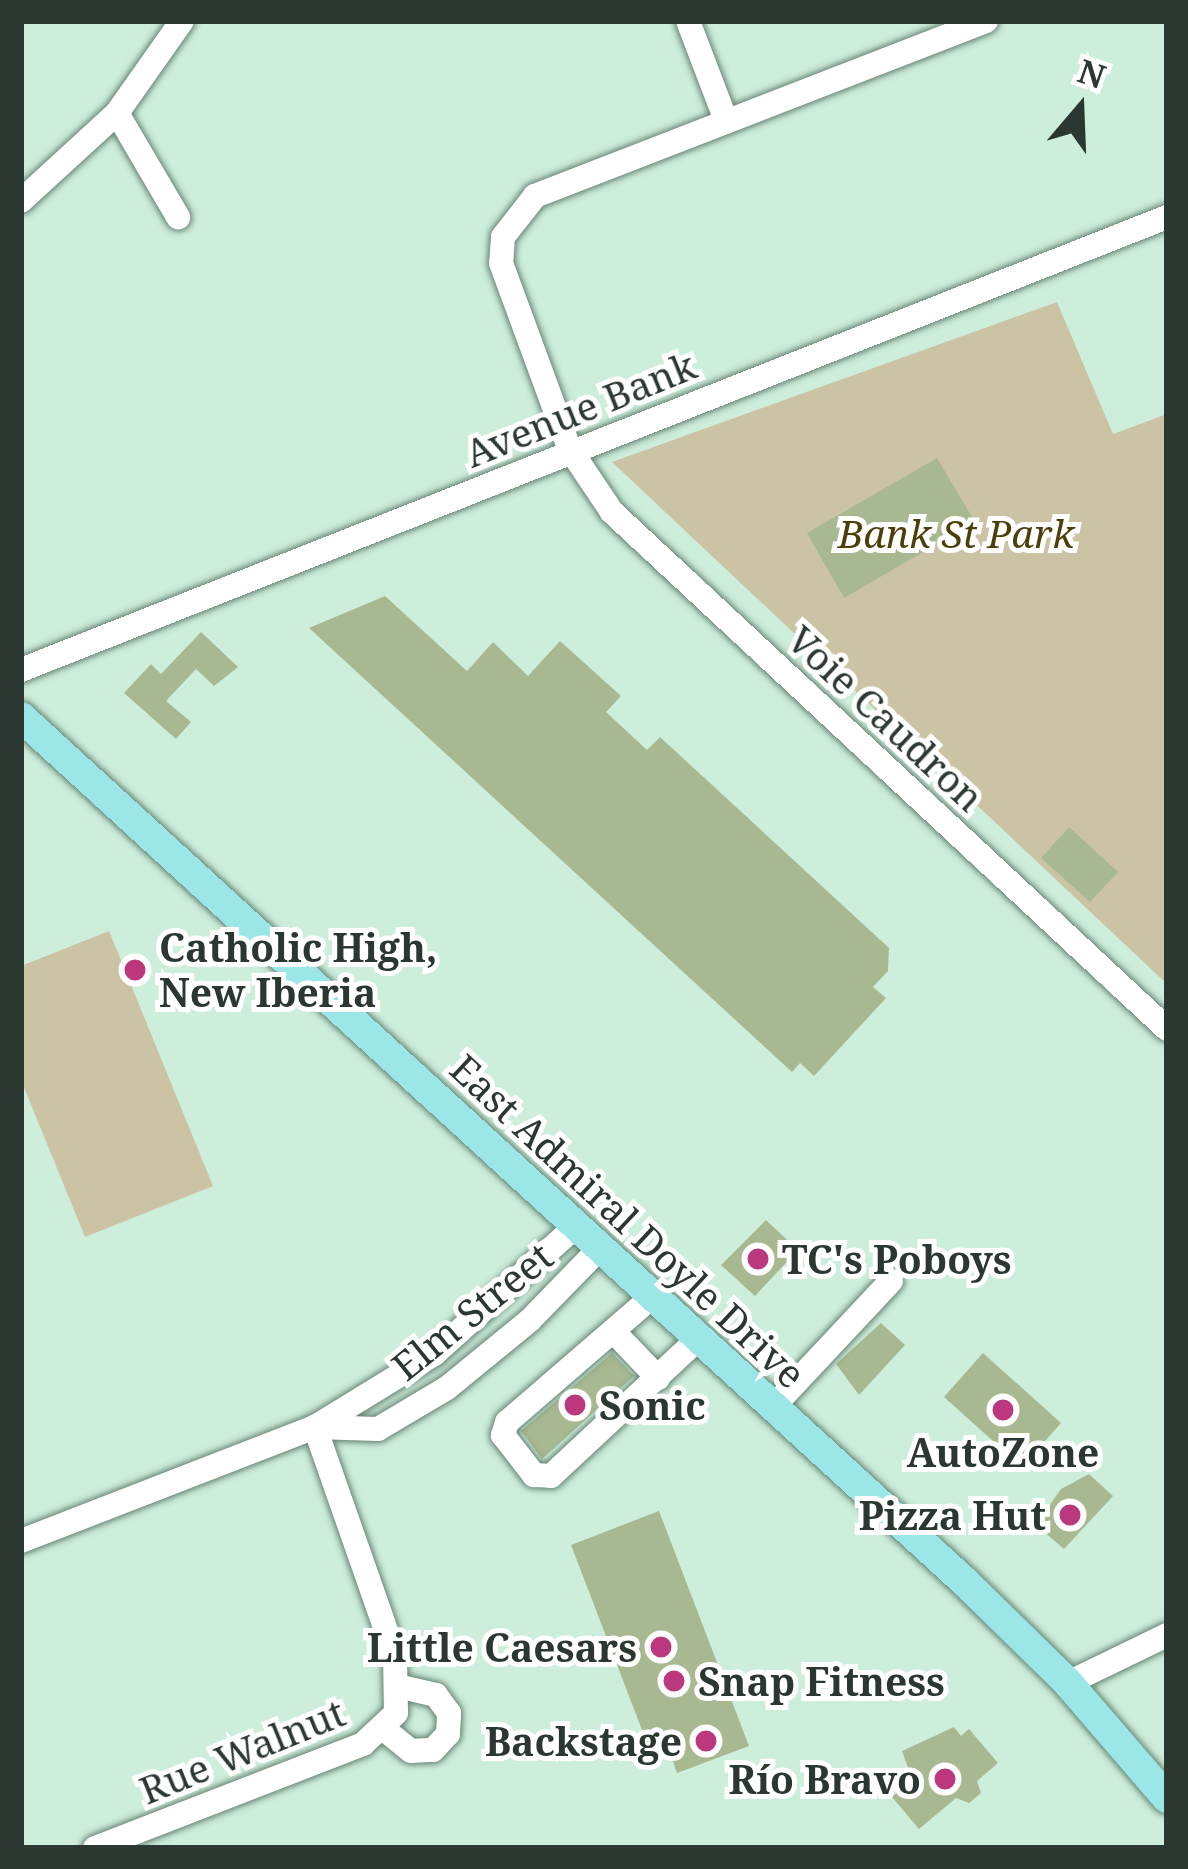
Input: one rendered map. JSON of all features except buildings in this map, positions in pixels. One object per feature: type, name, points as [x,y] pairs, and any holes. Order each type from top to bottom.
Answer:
[{"type":"main road","name":"East Admiral Doyle Drive","points":[[21,717],[1068,1683],[1167,1798]]},
{"type":"street","points":[[21,201],[117,113],[182,21]]},
{"type":"street","points":[[688,21],[725,118]]},
{"type":"street","name":"Voie Caudron","points":[[986,21],[725,118],[535,196],[503,236],[501,263],[569,448],[612,512],[1167,1029]]},
{"type":"street","points":[[117,113],[178,217]]},
{"type":"street","name":"Avenue Bank","points":[[21,670],[569,448],[1167,217]]},
{"type":"street","name":"Elm Street","points":[[21,1541],[315,1427],[434,1354],[576,1226]]},
{"type":"street","name":"Elm Street","points":[[315,1427],[378,1429],[446,1388],[530,1320],[600,1248]]},
{"type":"street","points":[[772,1408],[891,1281]]},
{"type":"street","points":[[652,1297],[616,1334],[586,1348],[507,1422],[503,1435],[534,1475],[551,1476],[698,1339]]},
{"type":"street","points":[[616,1334],[658,1378]]},
{"type":"street","points":[[315,1427],[401,1687],[436,1695],[449,1713],[448,1734],[433,1750],[411,1751],[385,1730]]},
{"type":"street","points":[[1068,1683],[1166,1638]]},
{"type":"street","name":"Rue Walnut","points":[[95,1848],[385,1730],[401,1687]]},
{"type":"green space","name":"Bank St Park","points":[[1057,302],[1113,434],[1167,414],[1167,984],[612,462]]},
{"type":"green space","points":[[109,931],[213,1186],[85,1237],[21,1080],[21,966]]},
{"type":"place","name":"Catholic High, New Iberia","points":[[135,970]]},
{"type":"place","name":"TC's Poboys","points":[[758,1259]]},
{"type":"place","name":"Sonic","points":[[575,1405]]},
{"type":"place","name":"AutoZone","points":[[1003,1410]]},
{"type":"place","name":"Pizza Hut","points":[[1070,1515]]},
{"type":"place","name":"Little Caesars","points":[[661,1647]]},
{"type":"place","name":"Snap Fitness","points":[[674,1681]]},
{"type":"place","name":"Backstage","points":[[706,1741]]},
{"type":"place","name":"Río Bravo","points":[[945,1779]]}]
